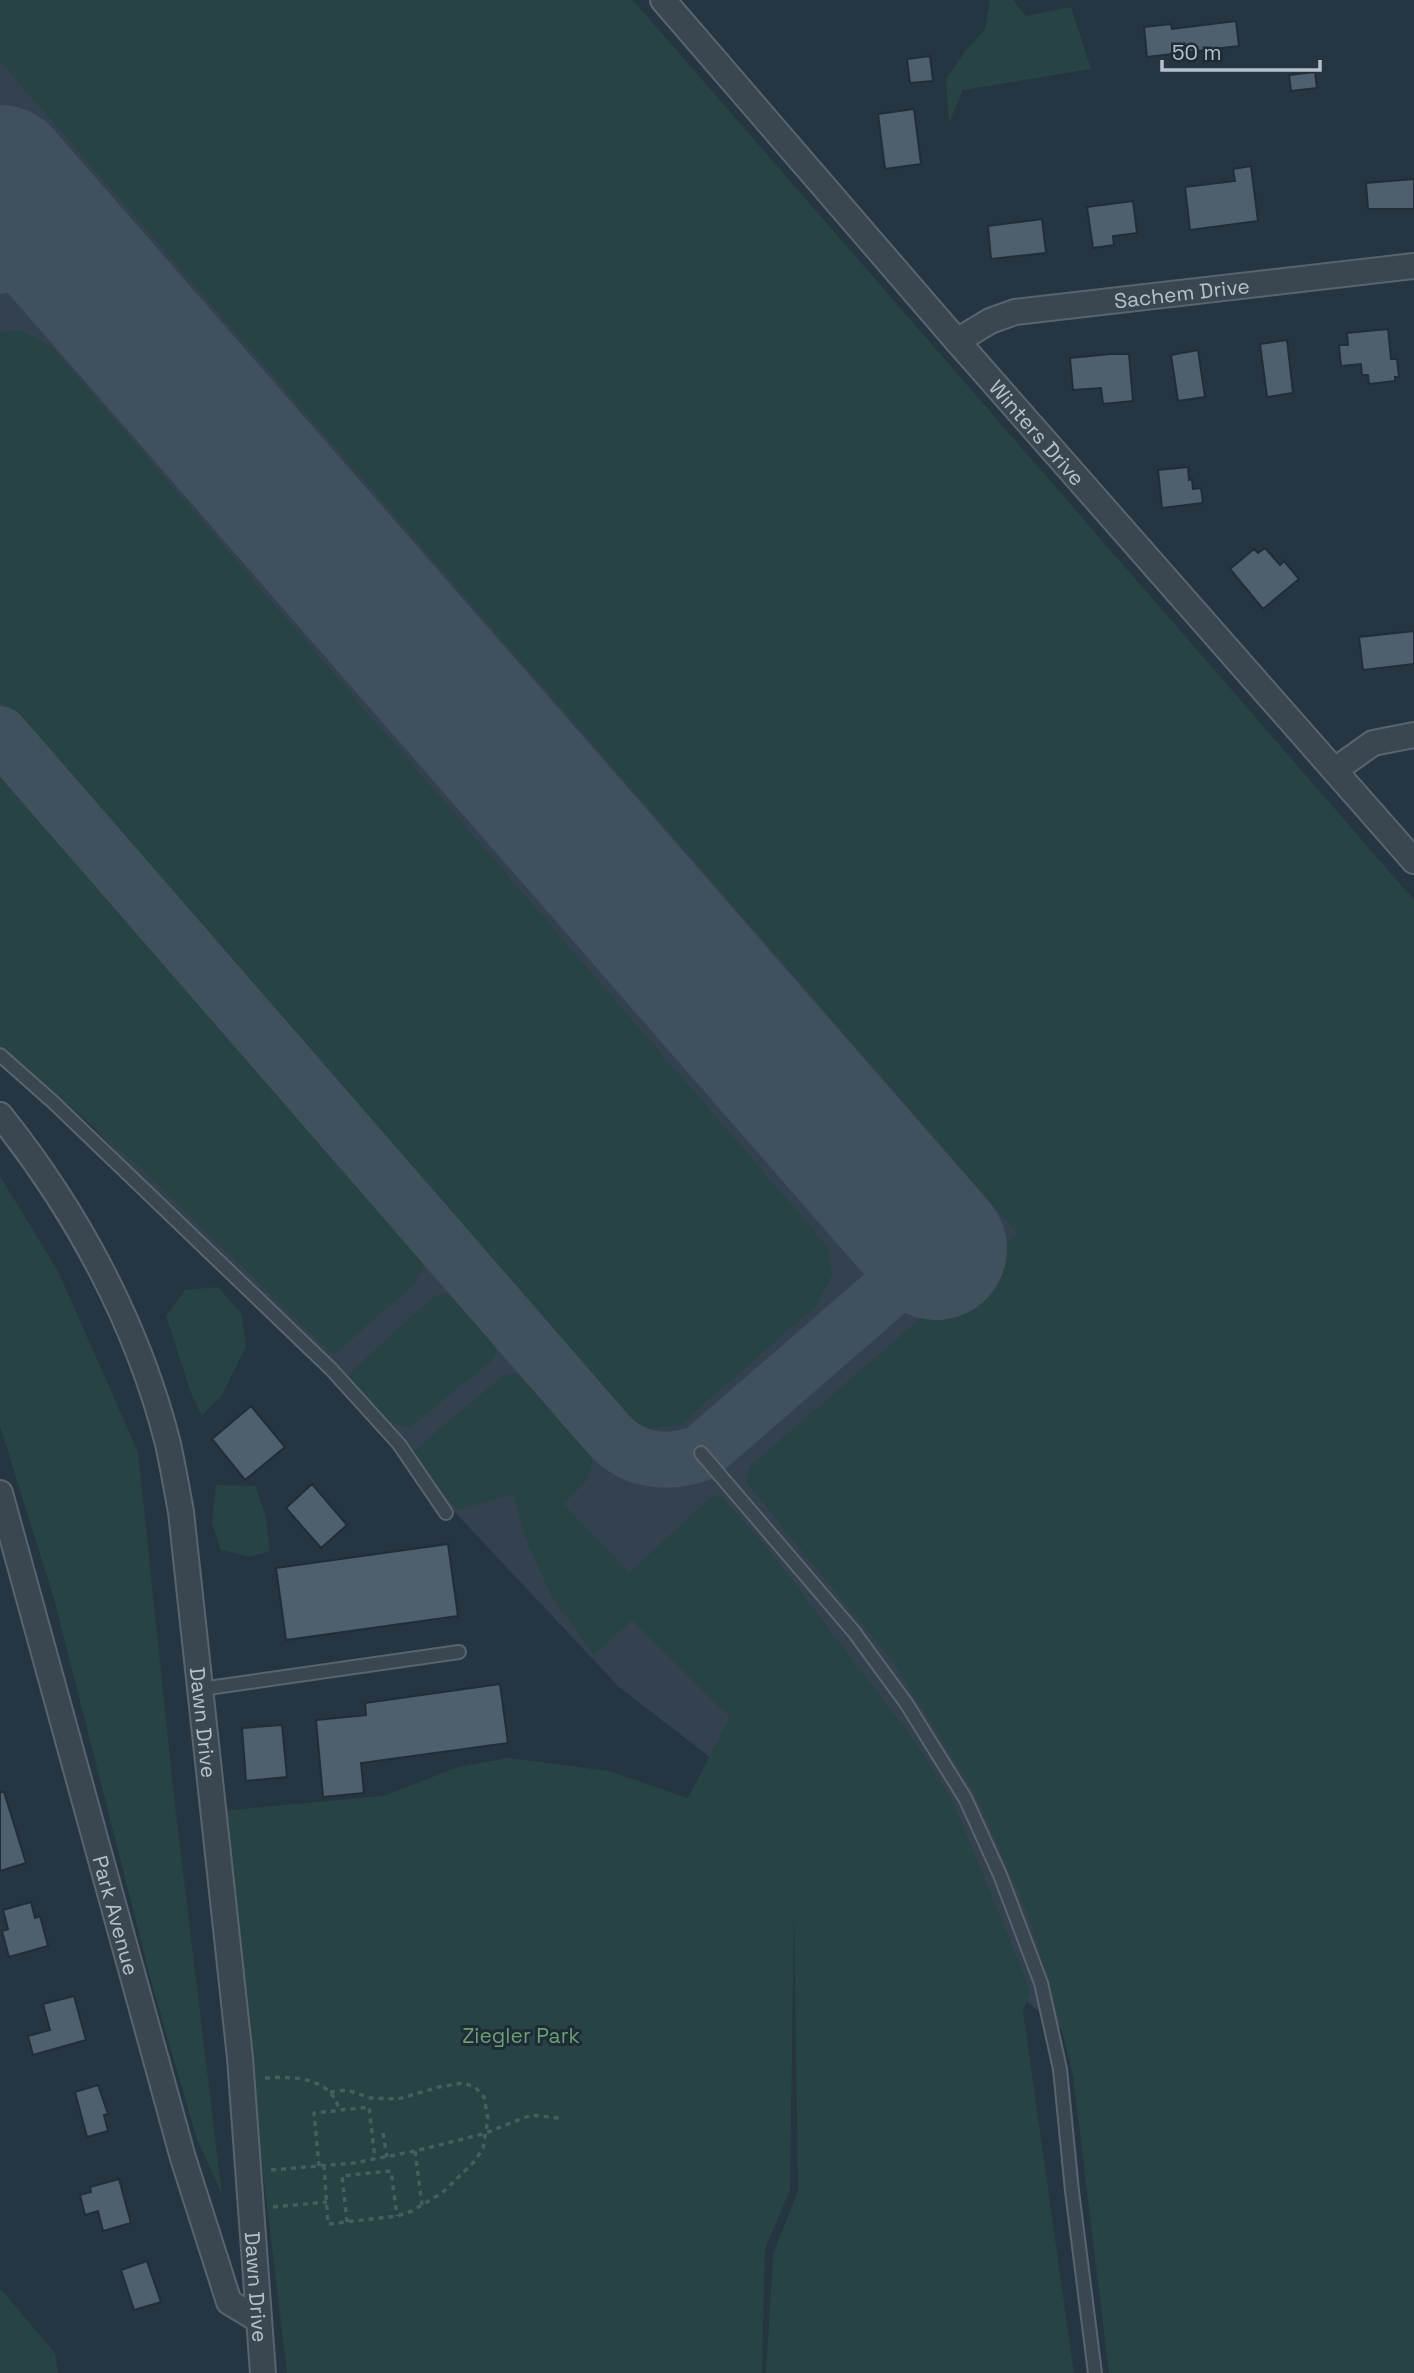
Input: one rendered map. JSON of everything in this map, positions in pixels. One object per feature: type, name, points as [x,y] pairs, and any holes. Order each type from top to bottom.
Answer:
[{"type":"street","name":"Winters Drive","points":[[663,0],[957,341],[1414,861]]},
{"type":"street","name":"Sachem Drive","points":[[957,341],[990,321],[1015,312],[1414,266]]},
{"type":"street","points":[[1335,770],[1373,743],[1414,735]]},
{"type":"street","name":"Dawn Drive","points":[[0,1115],[66,1210],[120,1308],[142,1362],[168,1444],[181,1512],[242,2080],[262,2373]]},
{"type":"street","name":"Park Avenue","points":[[0,1493],[183,2158],[229,2302],[257,2319]]},
{"type":"lane","points":[[0,1055],[331,1369],[399,1444],[446,1513]]},
{"type":"lane","points":[[701,1453],[854,1632],[906,1703],[965,1798],[1000,1875],[1041,1983],[1060,2069],[1095,2373]]},
{"type":"lane","points":[[201,1689],[459,1653]]},
{"type":"path","points":[[242,2080],[277,2077],[307,2079],[330,2092],[337,2099],[340,2110]]},
{"type":"path","points":[[330,2092],[347,2090],[371,2098],[398,2099],[463,2083],[474,2087],[484,2097],[488,2119],[483,2148],[475,2161],[442,2193],[422,2206],[397,2216],[328,2224],[313,2113],[369,2107],[375,2159]]},
{"type":"path","points":[[249,2171],[354,2163],[486,2133],[531,2115],[559,2118]]},
{"type":"path","points":[[383,2133],[387,2157]]},
{"type":"path","points":[[415,2151],[422,2206]]},
{"type":"path","points":[[354,2163],[355,2175]]},
{"type":"path","points":[[347,2222],[342,2176],[391,2171],[397,2216]]},
{"type":"path","points":[[252,2209],[327,2202]]},
{"type":"shaded area","points":[[0,0],[1414,1314],[1414,2301],[619,1687],[5,1033],[0,1031]]},
{"type":"green space","points":[[0,0],[633,0],[1414,900],[1414,2373],[1109,2373],[1073,2076],[1029,1917],[975,1793],[893,1662],[747,1483],[749,1467],[1018,1234],[0,61]]},
{"type":"green space","points":[[990,0],[1013,0],[1026,16],[1071,7],[1091,69],[963,90],[949,123],[946,79],[985,29]]},
{"type":"green space","points":[[20,330],[51,346],[828,1247],[832,1275],[816,1306],[679,1426],[649,1428],[616,1414],[0,701],[0,333]]},
{"type":"green space","points":[[0,767],[420,1249],[423,1270],[411,1287],[333,1355],[143,1170],[0,1046]]},
{"type":"green space","points":[[0,1176],[58,1271],[138,1452],[175,1805],[222,2195],[197,2139],[153,1988],[54,1599],[0,1426]]},
{"type":"green space","points":[[218,1287],[242,1314],[246,1347],[222,1395],[202,1416],[191,1393],[166,1316],[185,1290]]},
{"type":"green space","points":[[449,1293],[466,1300],[490,1330],[497,1350],[490,1362],[410,1427],[399,1425],[374,1409],[347,1376],[433,1297]]},
{"type":"green space","name":"Ziegler Park","points":[[516,1373],[535,1379],[591,1444],[592,1463],[587,1480],[563,1504],[629,1573],[714,1495],[722,1497],[770,1551],[918,1746],[953,1801],[1031,1992],[1023,2011],[1074,2373],[766,2373],[773,2254],[798,2191],[794,1914],[790,2190],[765,2249],[762,2373],[287,2373],[220,1811],[383,1796],[458,1767],[508,1758],[609,1771],[688,1798],[730,1717],[632,1620],[594,1654],[552,1597],[526,1539],[513,1494],[457,1510],[411,1453],[504,1375]]},
{"type":"green space","points":[[216,1485],[255,1486],[265,1513],[270,1551],[251,1557],[221,1550],[212,1523]]},
{"type":"green space","points":[[0,2288],[55,2353],[58,2373],[0,2373]]},
{"type":"building","points":[[1236,21],[1239,46],[1147,57],[1144,27],[1171,24],[1172,29]]},
{"type":"building","points":[[930,56],[933,81],[910,83],[907,59]]},
{"type":"building","points":[[1315,72],[1317,88],[1291,91],[1289,75]]},
{"type":"building","points":[[914,109],[921,164],[885,169],[878,114]]},
{"type":"building","points":[[1251,166],[1258,221],[1190,230],[1185,187],[1235,181],[1233,169]]},
{"type":"building","points":[[1414,179],[1414,209],[1368,209],[1366,183]]},
{"type":"building","points":[[1133,201],[1137,233],[1113,236],[1114,245],[1093,248],[1087,207]]},
{"type":"building","points":[[1042,219],[1046,253],[991,259],[988,226]]},
{"type":"building","points":[[1388,329],[1391,359],[1397,359],[1399,377],[1395,377],[1395,381],[1369,384],[1368,375],[1362,375],[1361,364],[1341,366],[1339,345],[1348,345],[1347,333]]},
{"type":"building","points":[[1287,340],[1293,393],[1267,397],[1260,344]]},
{"type":"building","points":[[1198,350],[1205,397],[1178,401],[1171,355]]},
{"type":"building","points":[[1129,354],[1133,401],[1103,404],[1101,388],[1073,390],[1070,358]]},
{"type":"building","points":[[1188,467],[1189,480],[1192,479],[1193,489],[1201,488],[1203,503],[1162,508],[1158,470]]},
{"type":"building","points":[[1265,548],[1280,565],[1284,561],[1299,579],[1263,609],[1230,569],[1254,549],[1258,553]]},
{"type":"building","points":[[1414,631],[1414,664],[1363,670],[1359,637]]},
{"type":"building","points":[[251,1406],[285,1447],[245,1480],[212,1439]]},
{"type":"building","points":[[312,1484],[347,1525],[321,1548],[286,1508]]},
{"type":"building","points":[[448,1544],[458,1616],[286,1640],[276,1568]]},
{"type":"building","points":[[500,1684],[508,1743],[361,1763],[364,1793],[323,1797],[316,1720],[366,1715],[365,1703]]},
{"type":"building","points":[[282,1725],[287,1777],[246,1781],[242,1728]]},
{"type":"building","points":[[0,1792],[4,1792],[26,1863],[0,1871]]},
{"type":"building","points":[[31,1902],[35,1918],[40,1916],[48,1946],[9,1957],[2,1931],[8,1929],[3,1910]]},
{"type":"building","points":[[74,1996],[86,2040],[33,2055],[28,2036],[50,2030],[43,2004]]},
{"type":"building","points":[[98,2085],[108,2114],[104,2115],[108,2131],[87,2137],[75,2092]]},
{"type":"building","points":[[119,2179],[131,2223],[103,2231],[98,2211],[85,2215],[80,2195],[91,2192],[90,2187]]},
{"type":"building","points":[[147,2261],[161,2302],[134,2310],[121,2270]]},
{"type":"taxiway","points":[[0,208],[0,251]]},
{"type":"taxiway","points":[[0,266],[23,261],[45,262],[87,276]]},
{"type":"taxiway","points":[[0,734],[609,1435],[629,1451],[640,1456],[664,1460],[701,1453],[936,1249]]},
{"type":"runway","points":[[0,176],[936,1249]]}]
